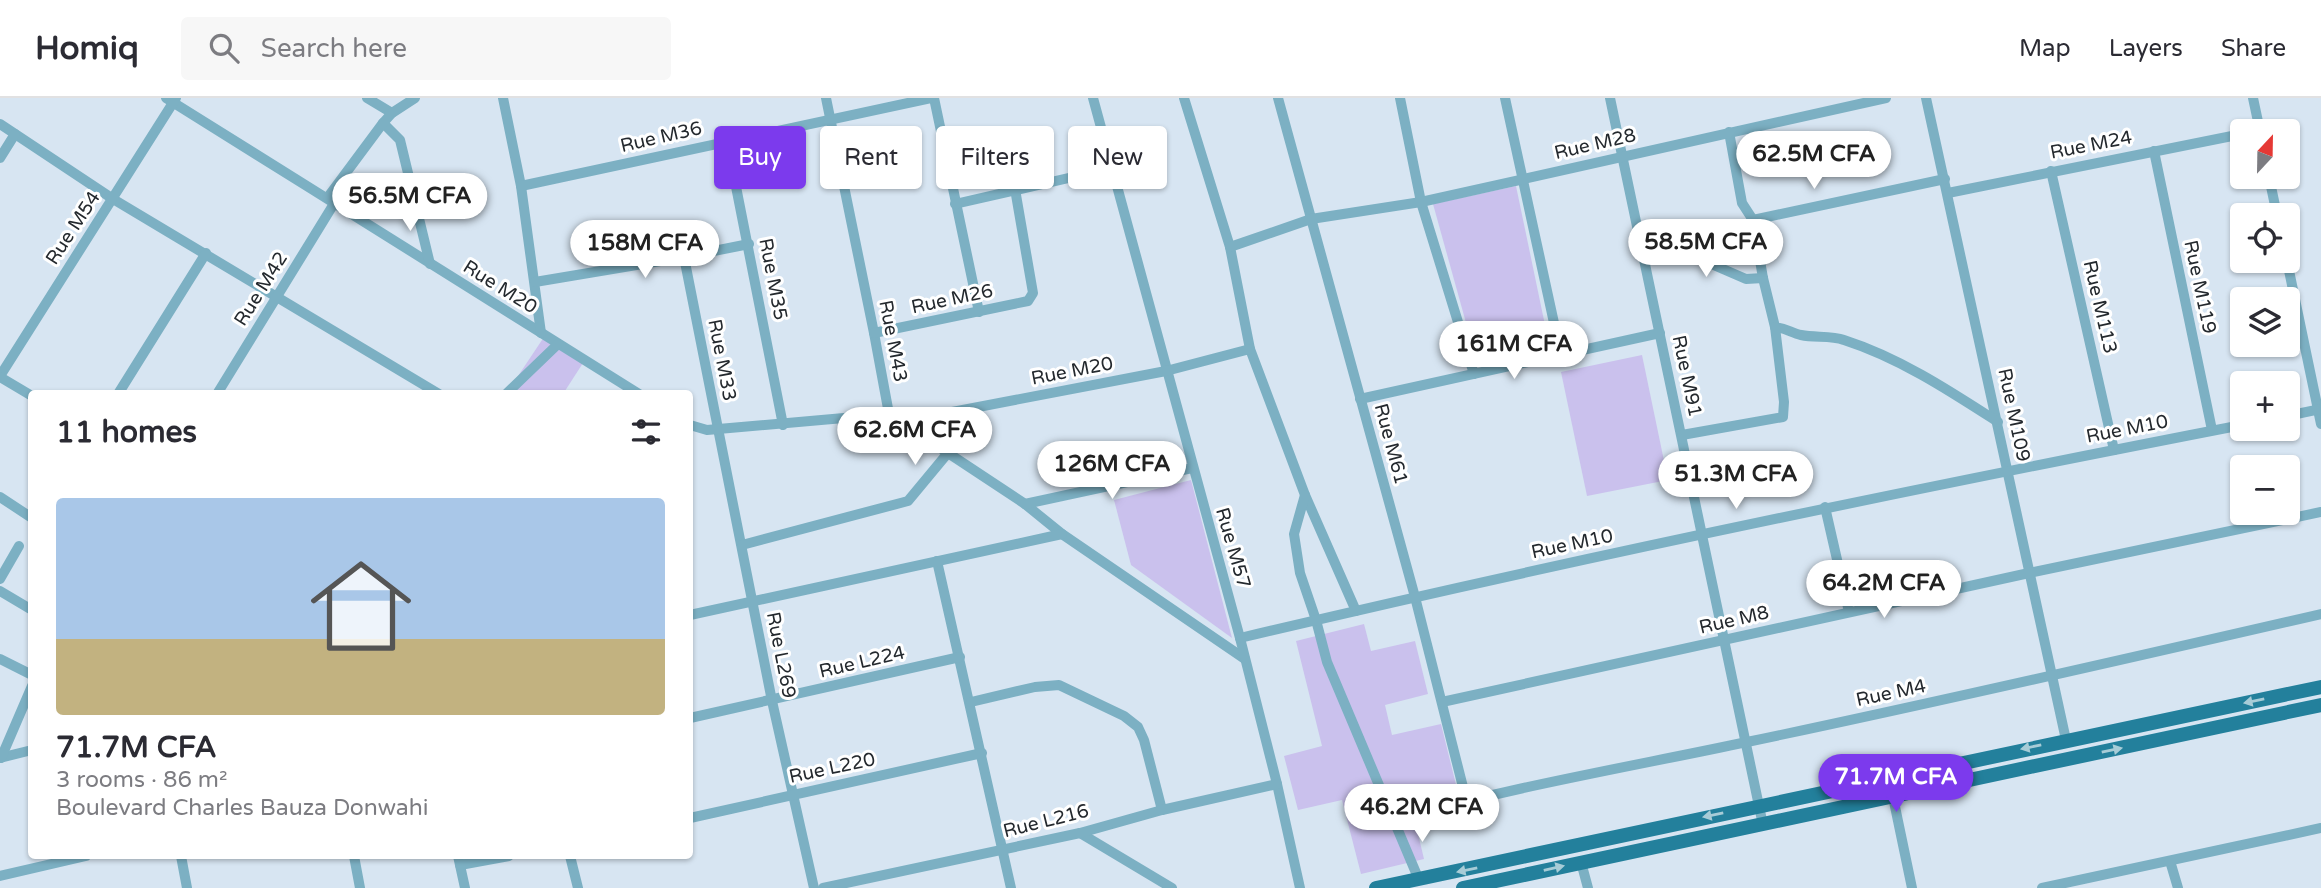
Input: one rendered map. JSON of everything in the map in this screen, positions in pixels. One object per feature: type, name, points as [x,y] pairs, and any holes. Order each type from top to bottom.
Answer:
[{"type":"main road","points":[[1376,888],[2321,687]]},
{"type":"main road","points":[[1463,888],[1522,882],[1581,862],[2321,705]]},
{"type":"street","points":[[367,98],[392,113]]},
{"type":"street","name":"Rue M42","points":[[220,390],[277,297],[331,199],[383,123],[392,113],[415,98]]},
{"type":"street","points":[[503,98],[521,186],[541,333]]},
{"type":"street","name":"Rue M43","points":[[825,98],[874,332],[888,414]]},
{"type":"street","points":[[933,98],[979,312]]},
{"type":"street","name":"Rue M36","points":[[794,126],[933,98]]},
{"type":"street","name":"Rue M57","points":[[1093,98],[1101,126]]},
{"type":"street","points":[[1184,98],[1230,247],[1250,349],[1305,495],[1356,611]]},
{"type":"street","name":"Rue M61","points":[[1278,98],[1415,597],[1466,799]]},
{"type":"street","points":[[1400,98],[1422,202],[1474,374]]},
{"type":"street","points":[[1505,98],[1560,355]]},
{"type":"street","name":"Rue M91","points":[[1610,98],[1763,825]]},
{"type":"street","name":"Rue M28","points":[[1230,247],[1311,219],[1422,202],[1849,102],[1886,98]]},
{"type":"street","name":"Rue M109","points":[[1926,98],[2066,740]]},
{"type":"street","points":[[2253,98],[2256,119]]},
{"type":"street","name":"Rue M54","points":[[0,376],[113,199],[172,100]]},
{"type":"street","name":"Rue M20","points":[[172,100],[633,390]]},
{"type":"street","points":[[383,123],[400,140],[430,264]]},
{"type":"street","points":[[0,124],[113,199],[432,390]]},
{"type":"street","points":[[1682,435],[1783,417],[1784,402],[1775,327],[1753,220],[1742,203],[1729,132]]},
{"type":"street","points":[[0,158],[15,134]]},
{"type":"street","name":"Rue M24","points":[[1948,192],[2230,136]]},
{"type":"street","name":"Rue M36","points":[[521,186],[714,144]]},
{"type":"street","name":"Rue M119","points":[[2154,151],[2212,430]]},
{"type":"street","name":"Rue M113","points":[[2051,171],[2114,450]]},
{"type":"street","points":[[1753,220],[1945,179]]},
{"type":"street","name":"Rue M35","points":[[737,189],[783,425]]},
{"type":"street","points":[[955,204],[1015,189]]},
{"type":"street","name":"Rue M26","points":[[874,332],[1028,301],[1032,293],[1015,189]]},
{"type":"street","name":"Rue M57","points":[[1118,189],[1240,638],[1300,888]]},
{"type":"street","points":[[535,282],[749,244]]},
{"type":"street","points":[[120,390],[206,253]]},
{"type":"street","points":[[1645,259],[1687,256],[1746,279],[1763,278]]},
{"type":"street","name":"Rue M33","points":[[684,257],[718,429]]},
{"type":"street","points":[[2290,273],[2321,424]]},
{"type":"street","points":[[1775,327],[1800,335],[1842,338],[1940,385],[1998,422]]},
{"type":"street","points":[[1360,399],[1660,332]]},
{"type":"street","points":[[510,390],[558,344]]},
{"type":"street","name":"Rue M20","points":[[900,422],[1166,371],[1250,349]]},
{"type":"street","points":[[0,376],[28,394]]},
{"type":"street","points":[[2300,413],[2319,409]]},
{"type":"street","points":[[693,426],[718,429],[783,425],[888,414],[1025,504],[1062,534],[1245,659]]},
{"type":"street","name":"Rue M10","points":[[1240,638],[1825,507],[2230,427]]},
{"type":"street","name":"Rue L269","points":[[718,429],[772,701],[814,888]]},
{"type":"street","points":[[742,545],[908,501],[947,454]]},
{"type":"street","points":[[1025,504],[1192,468]]},
{"type":"street","points":[[1305,495],[1294,534],[1300,573],[1327,662],[1419,880]]},
{"type":"street","points":[[0,497],[28,515]]},
{"type":"street","points":[[1825,507],[1849,612]]},
{"type":"street","name":"Rue M8","points":[[1442,702],[2321,512]]},
{"type":"street","points":[[693,614],[1062,534]]},
{"type":"street","points":[[0,579],[19,546]]},
{"type":"street","points":[[937,561],[1011,888]]},
{"type":"street","points":[[0,590],[28,608]]},
{"type":"street","name":"Rue M4","points":[[1395,820],[1466,799],[2053,676],[2321,614]]},
{"type":"street","name":"Rue L224","points":[[693,717],[960,657]]},
{"type":"street","points":[[0,659],[28,673]]},
{"type":"street","points":[[971,702],[1035,687],[1059,685],[1124,716],[1138,727],[1144,740],[1162,810]]},
{"type":"street","points":[[1,758],[28,695]]},
{"type":"street","points":[[1,758],[28,751]]},
{"type":"street","name":"Rue L220","points":[[693,817],[982,753]]},
{"type":"street","name":"Rue L216","points":[[823,888],[1080,833],[1162,810],[1277,785]]},
{"type":"street","points":[[1893,797],[1912,888]]},
{"type":"street","points":[[2042,888],[2321,828]]},
{"type":"street","points":[[1080,833],[1172,888]]},
{"type":"street","points":[[0,876],[73,859]]},
{"type":"street","points":[[182,859],[187,888]]},
{"type":"street","points":[[355,859],[360,888]]},
{"type":"street","points":[[571,859],[578,888]]},
{"type":"street","points":[[459,860],[465,888]]},
{"type":"street","points":[[2170,860],[2178,888]]},
{"type":"street","points":[[1581,862],[1588,888]]},
{"type":"shaded area","points":[[1516,186],[1550,349],[1478,366],[1433,204]]},
{"type":"shaded area","points":[[544,337],[583,363],[566,390],[509,390]]},
{"type":"shaded area","points":[[1642,355],[1668,480],[1587,496],[1561,372]]},
{"type":"shaded area","points":[[1191,480],[1232,638],[1131,565],[1114,500]]},
{"type":"shaded area","points":[[1364,624],[1371,651],[1415,641],[1428,694],[1385,705],[1392,735],[1441,724],[1461,805],[1414,817],[1424,859],[1361,874],[1342,800],[1298,810],[1284,756],[1322,746],[1296,641]]}]
